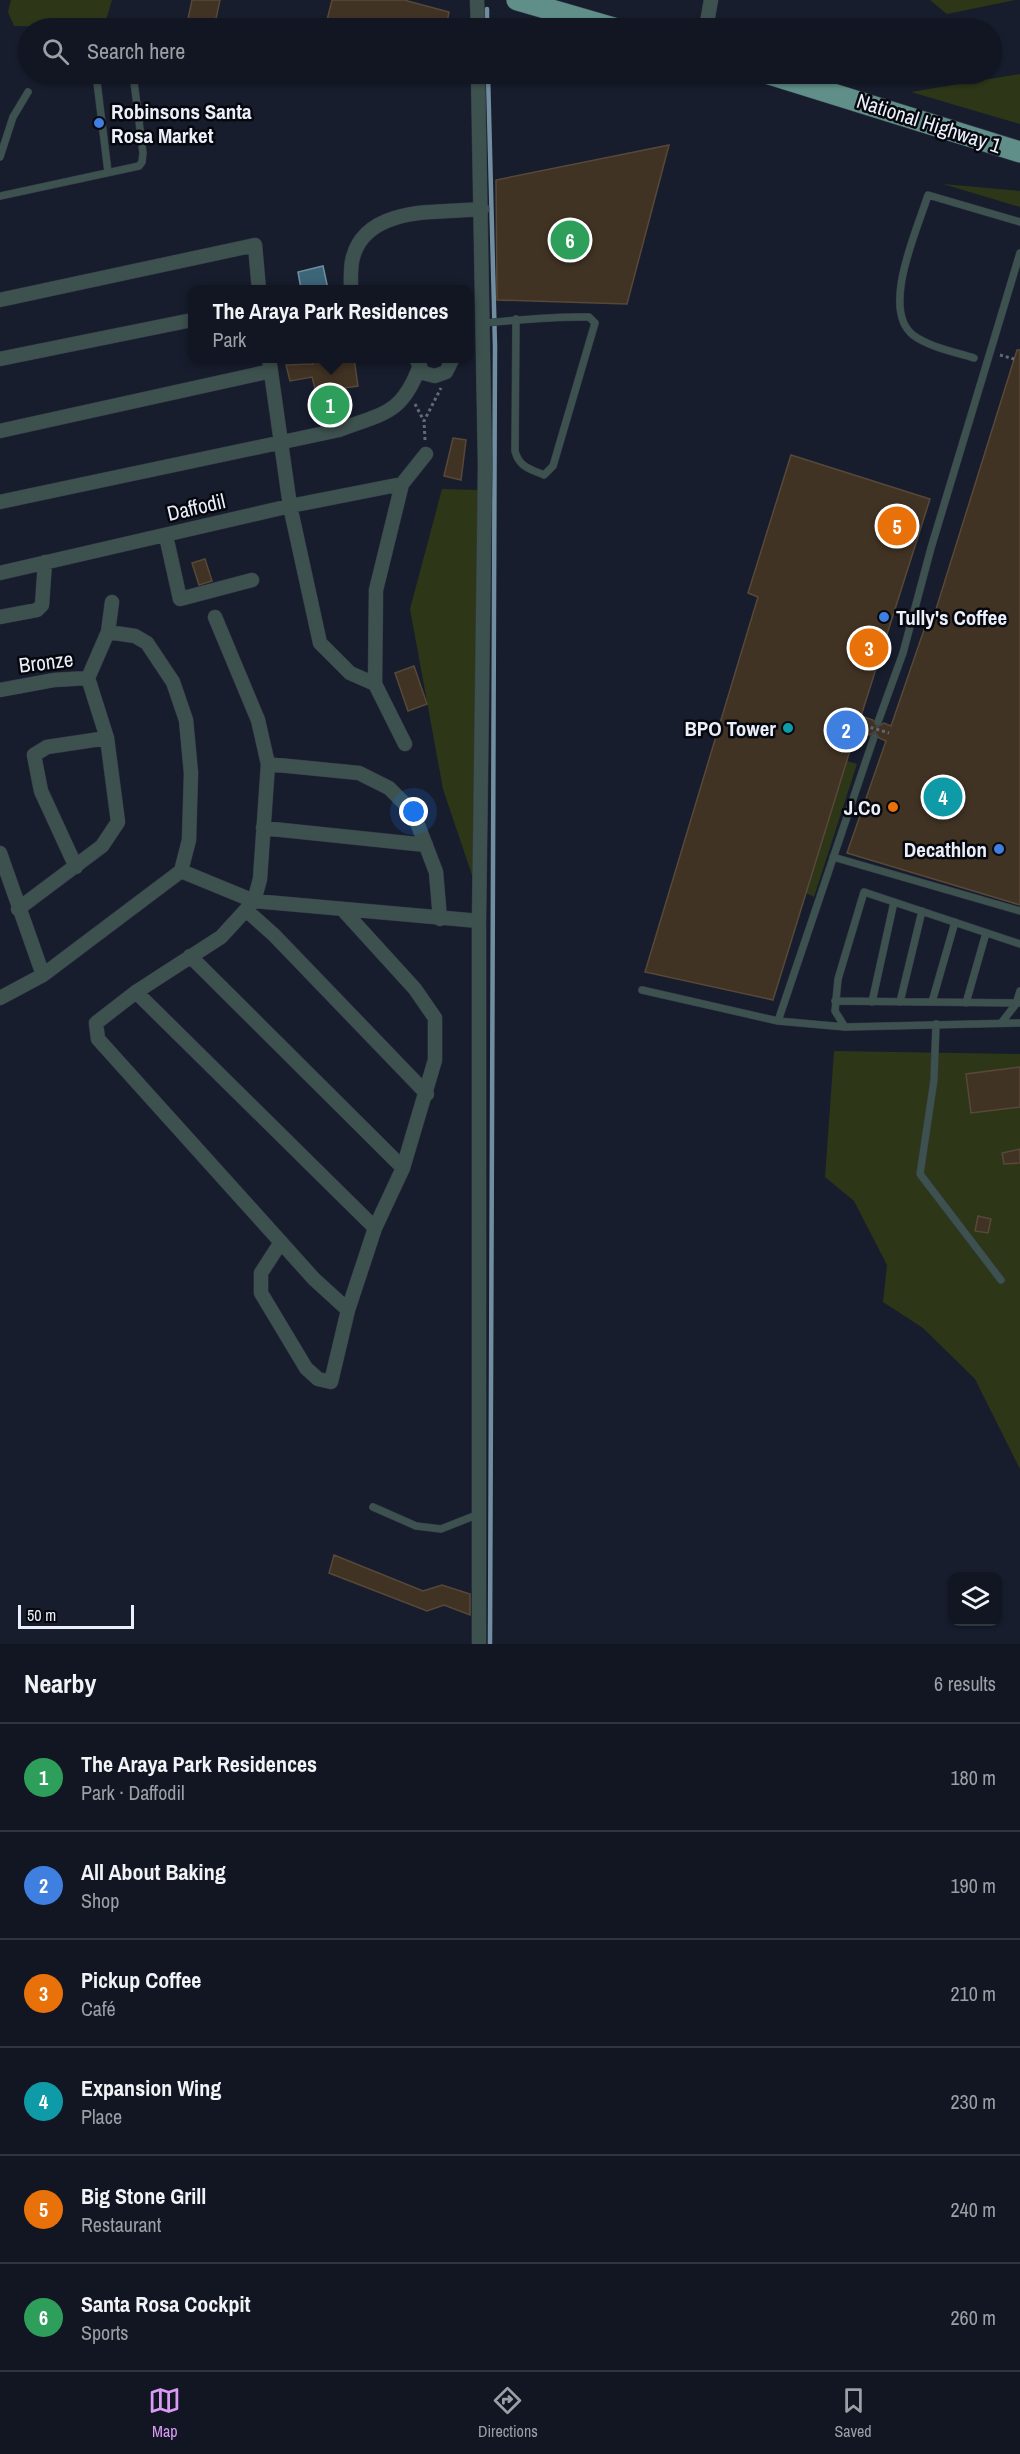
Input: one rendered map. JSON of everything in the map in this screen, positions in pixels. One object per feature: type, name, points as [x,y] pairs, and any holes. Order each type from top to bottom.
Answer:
[{"type":"highway","points":[[517,0],[579,18]]},
{"type":"highway","name":"National Highway 1","points":[[800,84],[1016,151]]},
{"type":"street","points":[[477,0],[478,18]]},
{"type":"street","points":[[708,18],[711,0]]},
{"type":"street","points":[[478,84],[482,209],[491,323],[485,466],[479,921],[479,1644]]},
{"type":"street","points":[[351,285],[352,257],[364,235],[379,223],[405,216],[482,209]]},
{"type":"street","points":[[0,300],[255,245],[259,285]]},
{"type":"street","points":[[0,359],[188,321]]},
{"type":"street","points":[[417,363],[429,375],[446,372],[450,363]]},
{"type":"street","points":[[0,502],[281,440],[339,430],[393,409],[409,393],[417,363]]},
{"type":"street","points":[[0,431],[270,365],[290,506],[320,643],[351,673],[375,684]]},
{"type":"street","points":[[405,744],[375,684],[376,590],[402,484],[426,454]]},
{"type":"street","name":"Daffodil","points":[[0,573],[290,506],[353,496],[402,484]]},
{"type":"street","points":[[166,536],[180,598],[252,580]]},
{"type":"street","points":[[0,617],[37,610],[42,605],[45,562]]},
{"type":"street","name":"Bronze","points":[[0,690],[54,680],[88,678],[108,632],[112,602]]},
{"type":"street","points":[[215,617],[258,720],[268,764],[260,879],[250,906],[221,937],[136,992],[96,1023],[98,1039],[314,1279],[348,1310]]},
{"type":"street","points":[[0,998],[43,975],[181,872],[189,840],[191,773],[186,720],[173,682],[147,643],[135,636],[108,632]]},
{"type":"street","points":[[18,909],[102,846],[118,822],[107,738],[88,678]]},
{"type":"street","points":[[76,867],[41,791],[34,755],[47,747],[107,738]]},
{"type":"street","points":[[268,764],[359,773],[389,788],[413,812],[426,845],[436,872],[440,919]]},
{"type":"street","points":[[263,828],[426,845]]},
{"type":"street","points":[[0,853],[43,975]]},
{"type":"street","points":[[181,872],[250,906],[479,921]]},
{"type":"street","points":[[250,906],[274,935],[427,1094]]},
{"type":"street","points":[[281,1242],[261,1273],[261,1293],[306,1368],[328,1383],[331,1382],[348,1310],[375,1228],[403,1168],[427,1094],[435,1060],[435,1018],[415,988],[344,911]]},
{"type":"street","points":[[189,956],[403,1168]]},
{"type":"street","points":[[136,992],[375,1228]]},
{"type":"lane","points":[[97,84],[108,172]]},
{"type":"lane","points":[[0,196],[139,166],[142,162],[134,84]]},
{"type":"lane","points":[[0,157],[13,117],[28,92]]},
{"type":"lane","points":[[974,357],[920,340],[910,333],[898,307],[899,289],[928,195],[1020,222]]},
{"type":"lane","points":[[878,722],[903,653],[931,548],[1017,272],[1020,253]]},
{"type":"lane","points":[[491,323],[516,319],[550,316],[589,317],[595,322],[553,466],[544,475],[527,468],[518,461],[516,451],[516,319]]},
{"type":"lane","points":[[778,1021],[874,737]]},
{"type":"lane","points":[[834,856],[1020,911]]},
{"type":"lane","points":[[845,1027],[835,1011],[838,979],[864,892],[1020,944]]},
{"type":"lane","points":[[872,1002],[894,902]]},
{"type":"lane","points":[[900,1002],[922,911]]},
{"type":"lane","points":[[932,1002],[955,922]]},
{"type":"lane","points":[[966,1003],[986,933]]},
{"type":"lane","points":[[642,990],[778,1021],[845,1027],[1020,1023]]},
{"type":"lane","points":[[1002,1022],[1018,1003],[1020,991]]},
{"type":"lane","points":[[835,1001],[1018,1003]]},
{"type":"lane","points":[[936,1024],[934,1080],[920,1174],[1001,1280]]},
{"type":"lane","points":[[373,1507],[416,1526],[441,1529],[479,1514]]},
{"type":"path","points":[[424,421],[436,400],[446,372]]},
{"type":"path","points":[[409,393],[424,421],[426,454]]},
{"type":"path","points":[[859,724],[889,733]]},
{"type":"green space","points":[[11,0],[112,0],[107,18],[18,18],[18,26],[14,26],[8,12]]},
{"type":"green space","points":[[930,0],[1015,0],[947,14]]},
{"type":"green space","points":[[1020,74],[1020,124],[911,92],[959,84],[1002,84],[1002,77]]},
{"type":"green space","points":[[943,184],[1020,191],[1020,207]]},
{"type":"green space","points":[[442,489],[479,490],[477,890],[443,789],[410,609]]},
{"type":"green space","points":[[847,761],[857,764],[814,897],[806,893]]},
{"type":"green space","points":[[834,1051],[1020,1054],[1020,1469],[975,1379],[923,1328],[883,1302],[887,1265],[854,1201],[825,1177]]},
{"type":"water","points":[[323,266],[327,285],[300,285],[298,272]]},
{"type":"building","points":[[192,0],[220,0],[216,18],[188,18]]},
{"type":"building","points":[[332,0],[404,0],[449,12],[448,18],[328,18]]},
{"type":"building","points":[[669,145],[627,304],[497,300],[496,180]]},
{"type":"building","name":"BPO Tower","points":[[1017,350],[1020,350],[1020,905],[847,853],[886,741],[879,738],[875,732],[869,735],[856,731],[773,1000],[645,972],[758,597],[748,593],[791,455],[930,499],[861,716],[873,720],[877,727],[884,723],[891,726],[927,621],[932,622]]},
{"type":"building","points":[[355,363],[358,386],[316,392],[312,377],[290,381],[286,365]]},
{"type":"building","points":[[453,438],[466,440],[461,480],[444,476]]},
{"type":"building","points":[[205,559],[212,581],[199,585],[192,563]]},
{"type":"building","points":[[414,666],[427,704],[408,711],[395,673]]},
{"type":"building","points":[[1020,1067],[1020,1107],[971,1113],[966,1074]]},
{"type":"building","points":[[1020,1149],[1020,1163],[1004,1164],[1002,1153]]},
{"type":"building","points":[[978,1216],[991,1219],[988,1233],[975,1231]]},
{"type":"building","points":[[334,1555],[423,1591],[442,1585],[470,1594],[470,1615],[444,1605],[427,1611],[329,1573]]},
{"type":"waterway","points":[[487,9],[487,18]]},
{"type":"waterway","points":[[488,84],[495,346],[490,1644]]},
{"type":"place","name":"Robinsons Santa Rosa Market","points":[[99,123]]},
{"type":"place","name":"Santa Rosa Cockpit","points":[[570,240]]},
{"type":"place","name":"The Araya Park Residences","points":[[330,405]]},
{"type":"place","name":"Big Stone Grill","points":[[897,526]]},
{"type":"place","name":"Tully's Coffee","points":[[884,617]]},
{"type":"place","name":"Pickup Coffee","points":[[869,648]]},
{"type":"place","name":"BPO Tower","points":[[788,728]]},
{"type":"place","name":"All About Baking","points":[[846,730]]},
{"type":"place","name":"Expansion Wing","points":[[943,797]]},
{"type":"place","name":"J.Co","points":[[893,807]]},
{"type":"place","name":"Decathlon","points":[[999,849]]}]
